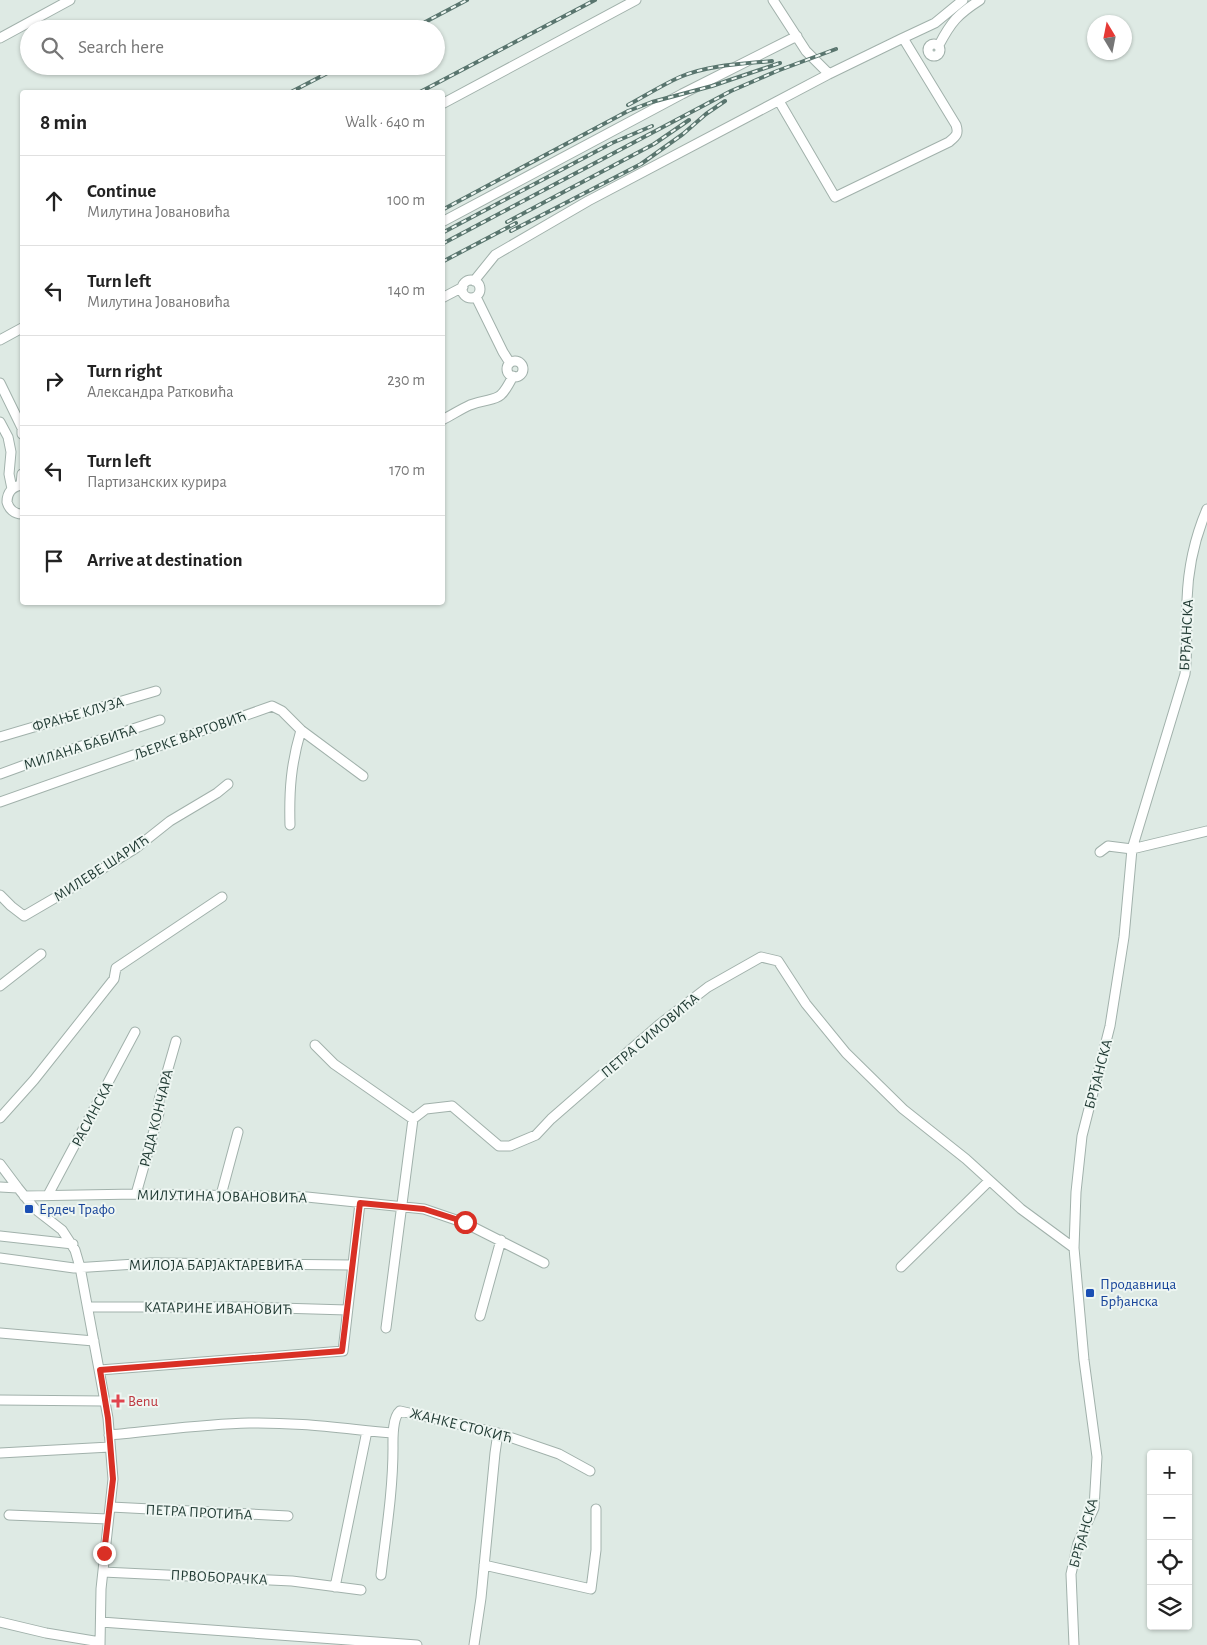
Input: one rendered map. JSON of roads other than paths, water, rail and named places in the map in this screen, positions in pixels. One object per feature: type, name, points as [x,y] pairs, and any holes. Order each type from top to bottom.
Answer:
[{"type":"street","points":[[33,20],[70,0]]},
{"type":"street","points":[[445,102],[636,0]]},
{"type":"street","points":[[773,0],[806,51],[828,74]]},
{"type":"street","points":[[445,296],[463,287],[466,282],[474,281],[495,255],[588,202],[828,74],[935,24],[963,0]]},
{"type":"street","points":[[939,45],[950,24],[966,9],[980,0]]},
{"type":"street","points":[[0,38],[20,27]]},
{"type":"street","points":[[445,220],[690,90],[797,36]]},
{"type":"street","points":[[779,101],[835,197],[949,142],[956,136],[958,131],[956,125],[903,38]]},
{"type":"street","points":[[463,287],[463,293],[467,298],[476,297],[480,293],[480,287],[474,281]]},
{"type":"street","points":[[445,418],[470,405],[498,398],[505,393],[513,376],[507,372],[507,367],[510,363],[502,352],[476,297]]},
{"type":"street","points":[[0,340],[20,329]]},
{"type":"street","points":[[0,383],[20,424]]},
{"type":"street","points":[[0,422],[8,437],[11,452],[9,474],[18,486],[9,492],[3,502],[16,513],[20,514]]},
{"type":"street","name":"БРЂАНСКА","points":[[1074,1645],[1071,1574],[1078,1543],[1094,1508],[1097,1457],[1084,1360],[1074,1248],[1076,1192],[1082,1136],[1110,1026],[1124,937],[1132,849],[1185,674],[1188,654],[1187,602],[1189,577],[1196,541],[1207,509]]},
{"type":"street","name":"ФРАЊЕ КЛУЗА","points":[[0,737],[156,691]]},
{"type":"street","name":"ЉЕРКЕ ВАРГОВИЋ","points":[[0,802],[272,706],[282,711],[301,730],[363,776]]},
{"type":"street","name":"МИЛАНА БАБИЋА","points":[[0,774],[160,720]]},
{"type":"street","points":[[290,825],[290,788],[293,759],[301,730]]},
{"type":"street","name":"МИЛЕВЕ ШАРИЋ","points":[[0,895],[24,916],[60,896],[136,848],[170,821],[217,793],[228,784]]},
{"type":"street","points":[[1100,852],[1108,846],[1132,849],[1207,831]]},
{"type":"street","points":[[0,1118],[34,1080],[114,979],[116,968],[222,897]]},
{"type":"street","points":[[0,986],[41,954]]},
{"type":"street","name":"ПЕТРА СИМОВИЋА","points":[[413,1119],[426,1109],[452,1106],[499,1146],[510,1146],[536,1135],[551,1119],[660,1024],[708,987],[761,957],[778,961],[806,1004],[846,1053],[903,1109],[966,1160],[1021,1209],[1074,1248]]},
{"type":"street","name":"РАСИНСКА","points":[[48,1196],[135,1032]]},
{"type":"street","name":"РАДА КОНЧАРА","points":[[136,1194],[159,1113],[159,1100],[176,1041]]},
{"type":"street","points":[[314,1044],[334,1064],[413,1119],[386,1328]]},
{"type":"street","points":[[221,1195],[238,1132]]},
{"type":"street","points":[[0,1164],[24,1196],[36,1209],[62,1230],[73,1244],[80,1267],[100,1370],[108,1418],[113,1479],[102,1572],[100,1643],[46,1634],[0,1622]]},
{"type":"street","points":[[901,1267],[989,1181]]},
{"type":"street","points":[[0,1187],[18,1188]]},
{"type":"street","name":"МИЛУТИНА ЈОВАНОВИЋА","points":[[24,1196],[136,1194],[307,1197],[424,1209],[465,1222],[544,1263]]},
{"type":"street","points":[[100,1370],[342,1351],[360,1203]]},
{"type":"street","points":[[0,1236],[73,1244]]},
{"type":"street","points":[[480,1316],[501,1240]]},
{"type":"street","name":"МИЛОЈА БАРЈАКТАРЕВИЋА","points":[[0,1258],[74,1268],[151,1263],[352,1264]]},
{"type":"street","name":"КАТАРИНЕ ИВАНОВИЋ","points":[[88,1307],[226,1307],[347,1310]]},
{"type":"street","points":[[0,1333],[94,1341]]},
{"type":"street","points":[[0,1400],[104,1401]]},
{"type":"street","name":"ЖАНКЕ СТОКИЋ","points":[[381,1575],[393,1463],[394,1434],[397,1413],[400,1411],[498,1433],[559,1454],[590,1471]]},
{"type":"street","points":[[109,1435],[207,1425],[249,1423],[279,1423],[394,1434]]},
{"type":"street","points":[[335,1588],[367,1431]]},
{"type":"street","points":[[474,1645],[498,1433]]},
{"type":"street","points":[[0,1453],[110,1447]]},
{"type":"street","name":"ПЕТРА ПРОТИЋА","points":[[111,1507],[288,1516]]},
{"type":"street","points":[[484,1566],[591,1589],[596,1550],[596,1509]]},
{"type":"street","points":[[8,1515],[108,1519]]},
{"type":"street","name":"ПРВОБОРАЧКА","points":[[102,1572],[292,1581],[360,1590]]},
{"type":"street","points":[[101,1622],[417,1645]]},
{"type":"railway","points":[[429,20],[467,0]]},
{"type":"railway","points":[[424,90],[595,0]]},
{"type":"railway","points":[[445,242],[731,91],[836,49]]},
{"type":"railway","points":[[628,105],[667,83],[691,73],[725,66],[772,61]]},
{"type":"railway","points":[[445,208],[628,111],[780,63]]},
{"type":"railway","points":[[295,90],[324,75]]},
{"type":"railway","points":[[511,231],[641,164],[725,101]]},
{"type":"railway","points":[[507,222],[654,144],[689,120]]},
{"type":"railway","points":[[445,231],[612,143],[652,126]]},
{"type":"railway","points":[[445,260],[516,223]]},
{"type":"place","name":"Ердеч Трафо","points":[[29,1209]]},
{"type":"place","name":"Продавница Брђанска","points":[[1090,1293]]},
{"type":"place","name":"Benu","points":[[118,1401]]}]
